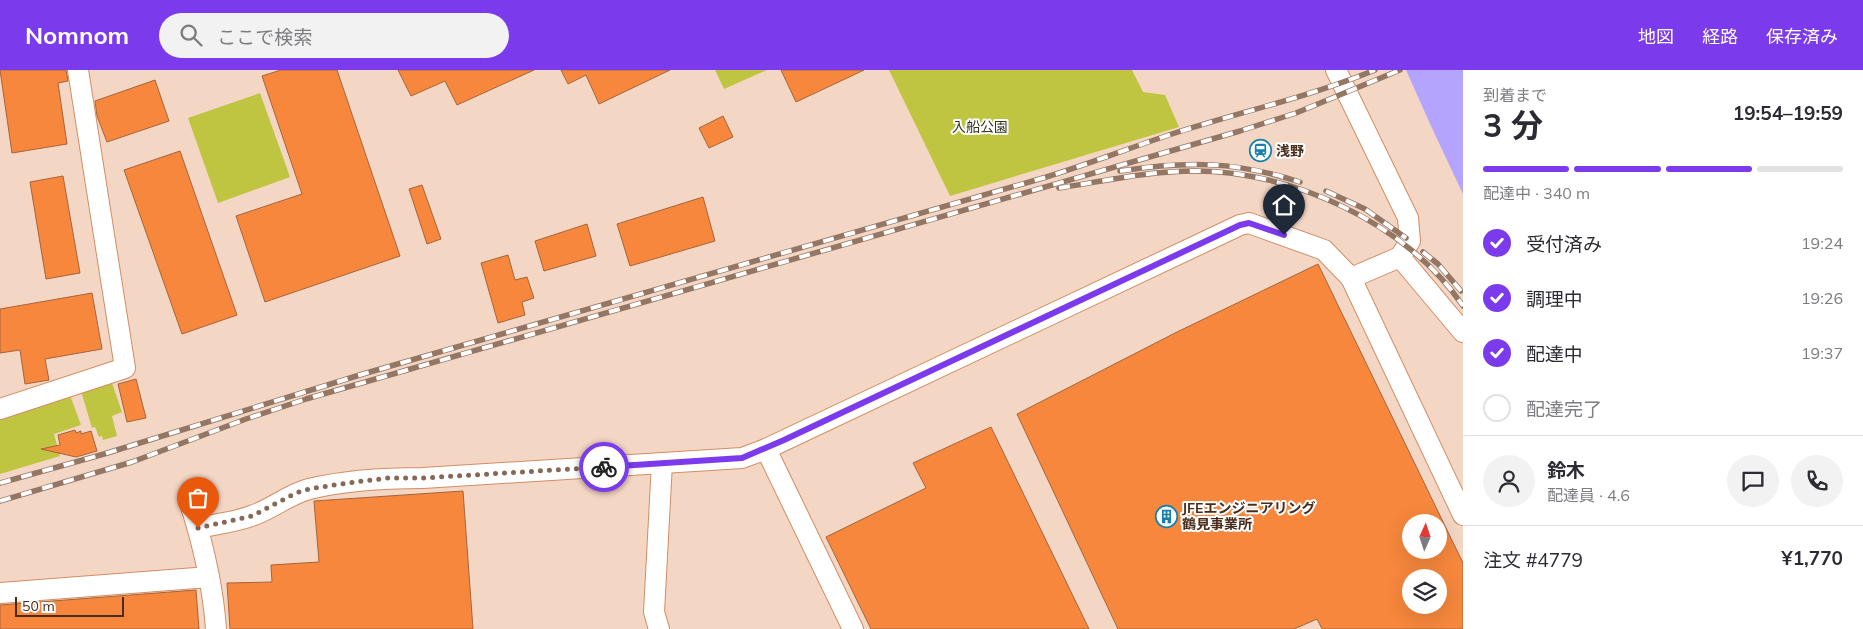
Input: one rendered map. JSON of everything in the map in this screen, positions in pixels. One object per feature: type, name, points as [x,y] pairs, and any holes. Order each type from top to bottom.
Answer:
[{"type":"street","points":[[0,409],[125,368],[78,70]]},
{"type":"street","points":[[1336,70],[1408,218],[1410,242],[1400,256],[1351,278]]},
{"type":"street","points":[[198,528],[252,516],[296,493],[309,489],[347,483],[388,478],[423,478],[742,458],[766,449],[1240,225],[1249,223],[1324,250],[1351,278],[1463,515]]},
{"type":"street","points":[[1400,256],[1463,332]]},
{"type":"street","points":[[766,449],[853,629]]},
{"type":"street","points":[[659,629],[654,612],[662,463]]},
{"type":"street","points":[[190,502],[214,598],[216,629]]},
{"type":"street","points":[[0,593],[209,577]]},
{"type":"green space","points":[[715,70],[767,70],[724,89]]},
{"type":"green space","name":"入船公園","points":[[889,70],[1132,70],[1143,92],[1165,95],[1179,127],[950,196]]},
{"type":"green space","points":[[260,93],[290,177],[218,203],[188,118]]},
{"type":"green space","points":[[111,380],[122,412],[112,416],[117,436],[103,440],[102,436],[99,437],[95,427],[92,428],[81,391]]},
{"type":"green space","points":[[70,395],[81,425],[54,434],[60,456],[0,474],[0,420]]},
{"type":"shaded area","points":[[1406,70],[1463,70],[1463,194],[1431,126]]},
{"type":"building","points":[[0,70],[66,70],[68,81],[58,83],[67,144],[12,153]]},
{"type":"building","points":[[281,70],[337,70],[400,256],[265,302],[236,216],[302,194],[262,76]]},
{"type":"building","points":[[398,70],[534,70],[457,105],[445,81],[411,96]]},
{"type":"building","points":[[561,70],[670,70],[599,104],[586,75],[568,84]]},
{"type":"building","points":[[781,70],[864,70],[796,102]]},
{"type":"building","points":[[155,80],[169,121],[107,142],[97,116],[95,101]]},
{"type":"building","points":[[723,116],[733,137],[709,148],[699,128]]},
{"type":"building","points":[[180,151],[237,315],[182,334],[124,170]]},
{"type":"building","points":[[63,176],[80,273],[46,279],[30,182]]},
{"type":"building","points":[[422,185],[441,239],[427,244],[409,189]]},
{"type":"building","points":[[703,197],[715,241],[630,266],[617,224]]},
{"type":"building","points":[[587,224],[596,256],[544,271],[535,241]]},
{"type":"building","points":[[508,255],[515,280],[527,277],[534,298],[522,302],[525,315],[498,323],[481,263]]},
{"type":"building","points":[[1318,264],[1439,514],[1402,514],[1402,559],[1448,559],[1448,532],[1463,563],[1463,629],[1322,629],[1317,619],[1294,629],[1118,629],[1017,414],[1177,332]]},
{"type":"building","points":[[92,293],[102,349],[45,359],[49,380],[25,384],[20,350],[0,353],[0,309]]},
{"type":"building","points":[[136,379],[146,418],[127,422],[118,384]]},
{"type":"building","points":[[991,427],[1089,629],[871,629],[826,537],[926,488],[913,463]]},
{"type":"building","points":[[75,430],[76,433],[81,431],[81,434],[91,431],[97,451],[76,457],[41,449],[60,445],[58,435]]},
{"type":"building","points":[[463,491],[473,629],[230,629],[227,583],[272,582],[271,565],[319,562],[314,501]]},
{"type":"building","points":[[196,590],[199,629],[0,629],[0,605]]},
{"type":"railway","points":[[0,483],[104,454],[363,374],[1043,178],[1172,134],[1300,96],[1375,70]]},
{"type":"railway","points":[[0,501],[132,462],[246,419],[306,399],[1240,131],[1296,113],[1400,70]]},
{"type":"railway","points":[[1120,171],[1167,166],[1211,165],[1254,170],[1300,182]]},
{"type":"railway","points":[[1059,188],[1178,171],[1232,173],[1270,180],[1308,192],[1344,207],[1379,227],[1411,250],[1439,276],[1463,306]]},
{"type":"railway","points":[[1326,191],[1365,209],[1406,238]]},
{"type":"railway","points":[[1423,252],[1438,264],[1461,291]]},
{"type":"way so far","points":[[198,528],[252,516],[283,502],[296,493],[309,489],[347,483],[388,478],[423,478],[604,467]]},
{"type":"place","name":"浅野","points":[[1260,151]]},
{"type":"place","name":"JFEエンジニアリング 鶴見事業所","points":[[1166,516]]},
{"type":"route","points":[[604,467],[742,458],[766,449],[1240,225],[1249,223],[1284,235]]}]
